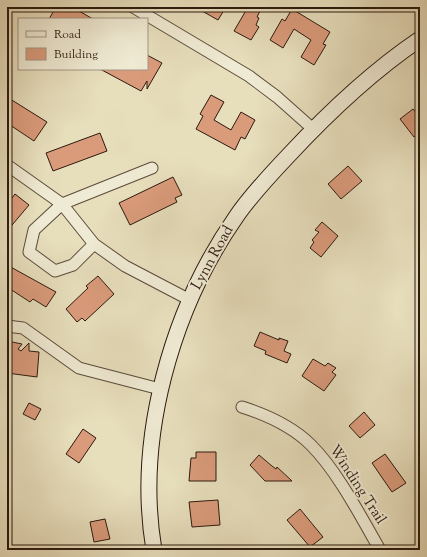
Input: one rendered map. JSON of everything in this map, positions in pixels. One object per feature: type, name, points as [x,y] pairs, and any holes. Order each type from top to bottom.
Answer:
[{"type":"main road","name":"Lynn Road","points":[[154,550],[150,485],[152,442],[160,389],[190,300],[210,259],[237,216],[269,177],[313,129],[356,88],[418,45]]},
{"type":"street","points":[[133,7],[249,76],[277,97],[313,129]]},
{"type":"street","points":[[7,165],[62,204],[94,244],[125,266],[190,300]]},
{"type":"street","points":[[94,244],[73,265],[55,271],[29,252],[34,230],[62,204],[152,168]]},
{"type":"street","points":[[7,326],[23,328],[79,368],[160,389]]},
{"type":"street","name":"Winding Trail","points":[[242,407],[263,414],[281,423],[311,445],[333,472],[380,550]]},
{"type":"building","points":[[56,7],[72,7],[91,18],[50,18]]},
{"type":"building","points":[[195,7],[226,7],[218,20]]},
{"type":"building","points":[[248,7],[262,7],[257,17],[259,18],[256,25],[259,27],[251,40],[234,31]]},
{"type":"building","points":[[292,9],[330,32],[323,44],[326,45],[314,65],[301,57],[311,40],[294,29],[283,48],[270,40],[282,19],[285,21]]},
{"type":"building","points":[[148,56],[162,63],[147,89],[147,81],[141,91],[102,70],[148,70]]},
{"type":"building","points":[[211,95],[224,102],[214,120],[231,130],[241,112],[255,120],[245,139],[241,137],[235,150],[196,129],[203,116],[200,114]]},
{"type":"building","points":[[7,97],[47,122],[34,141],[7,123]]},
{"type":"building","points":[[413,109],[420,117],[420,132],[414,137],[400,119]]},
{"type":"building","points":[[100,133],[107,151],[53,171],[46,153]]},
{"type":"building","points":[[348,166],[362,181],[341,199],[328,184]]},
{"type":"building","points":[[173,177],[182,195],[175,198],[177,202],[130,225],[119,203]]},
{"type":"building","points":[[15,194],[29,205],[7,231],[7,195],[12,198]]},
{"type":"building","points":[[322,222],[338,236],[321,257],[310,248],[314,242],[312,240],[319,232],[315,230]]},
{"type":"building","points":[[7,265],[56,292],[46,307],[33,299],[30,302],[7,287]]},
{"type":"building","points":[[98,276],[114,294],[85,321],[82,318],[77,322],[66,309],[88,288],[86,286]]},
{"type":"building","points":[[260,332],[279,340],[279,338],[288,341],[284,351],[291,354],[287,363],[265,354],[266,351],[254,346]]},
{"type":"building","points":[[7,341],[22,344],[18,349],[21,351],[29,343],[29,351],[39,352],[37,377],[7,373]]},
{"type":"building","points":[[313,359],[325,366],[328,363],[336,368],[332,372],[336,375],[324,391],[302,376]]},
{"type":"building","points":[[29,403],[41,409],[35,420],[23,414]]},
{"type":"building","points":[[364,412],[375,425],[360,438],[349,426]]},
{"type":"building","points":[[83,429],[96,438],[79,463],[66,454]]},
{"type":"building","points":[[196,452],[216,452],[216,481],[189,481],[191,458],[196,458]]},
{"type":"building","points":[[385,454],[406,483],[392,492],[372,463]]},
{"type":"building","points":[[259,455],[276,469],[277,467],[292,481],[265,481],[250,465]]},
{"type":"building","points":[[218,500],[220,525],[192,527],[189,502]]},
{"type":"building","points":[[300,509],[323,537],[310,547],[287,520]]},
{"type":"building","points":[[105,519],[110,539],[94,542],[90,522]]}]
